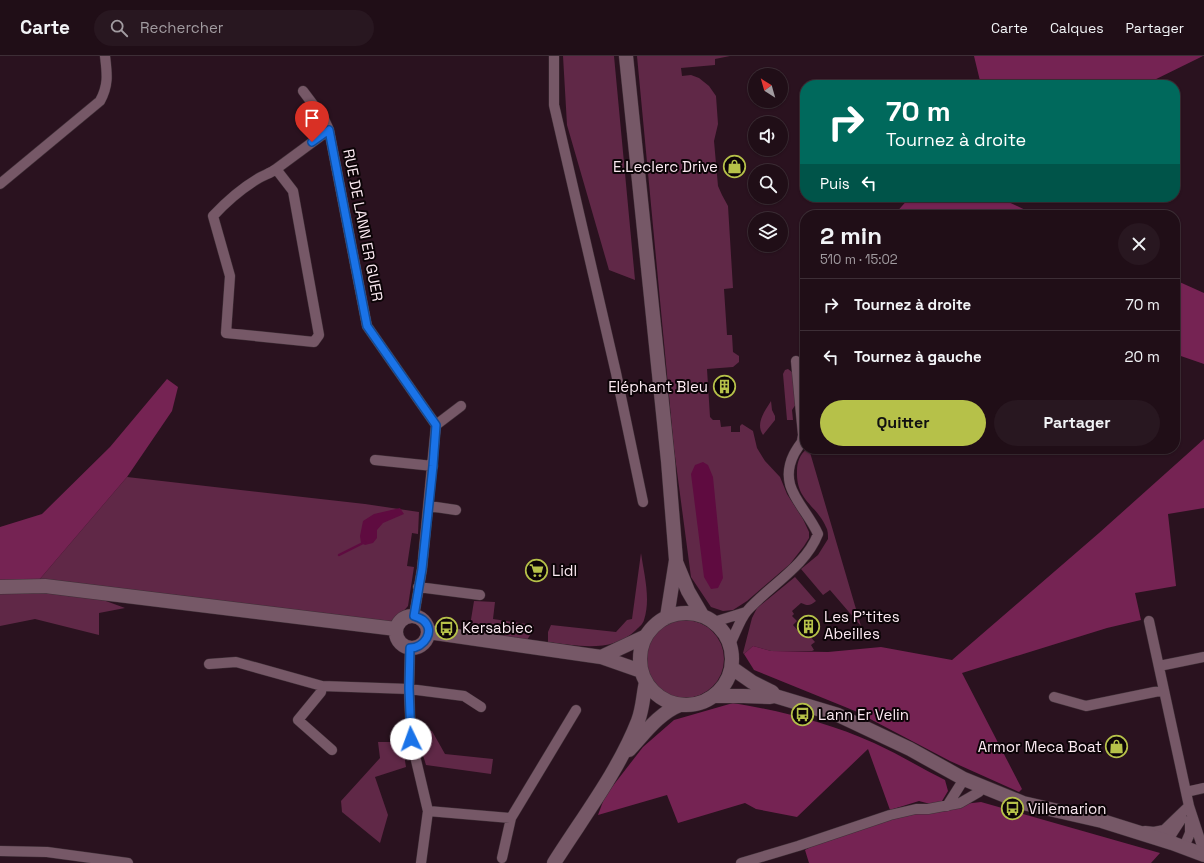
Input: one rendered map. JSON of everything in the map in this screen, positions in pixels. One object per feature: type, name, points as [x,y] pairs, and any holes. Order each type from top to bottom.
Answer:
[{"type":"main road","points":[[626,56],[668,461],[676,560],[668,616]]},
{"type":"main road","points":[[676,560],[688,591],[702,615]]},
{"type":"main road","points":[[0,587],[45,586],[396,630]]},
{"type":"main road","points":[[428,632],[601,657],[644,677],[653,692],[668,702],[680,705],[691,705],[706,701],[714,696],[724,685],[732,668],[730,644],[724,632],[714,622],[702,615],[684,613],[668,616],[655,625],[646,636],[640,654],[644,677],[643,704],[638,720],[620,759],[554,863]]},
{"type":"main road","points":[[409,616],[414,616],[425,623],[428,632],[423,644],[415,648],[410,648],[400,644],[397,640],[396,630],[401,620],[409,616]]},
{"type":"main road","points":[[601,657],[646,636]]},
{"type":"main road","points":[[732,668],[752,682],[772,692],[775,696]]},
{"type":"main road","points":[[714,696],[775,696],[838,715],[910,749],[964,779],[1023,803],[1123,827],[1204,853]]},
{"type":"main road","points":[[620,759],[656,721],[672,708],[680,705]]},
{"type":"street","points":[[0,184],[100,101],[105,93],[107,78],[105,56]]},
{"type":"street","points":[[554,56],[554,105],[616,373],[643,502]]},
{"type":"street","name":"RUE DE LANN ER GUER","points":[[303,91],[324,119],[329,130],[367,326],[436,425]]},
{"type":"street","points":[[276,169],[293,191],[319,335],[314,342],[226,333],[230,276],[212,216],[259,178],[276,169],[329,130]]},
{"type":"street","points":[[796,361],[800,403]]},
{"type":"street","points":[[414,616],[429,506],[436,425],[461,406]]},
{"type":"street","points":[[730,644],[746,612],[797,565],[814,543],[818,534],[813,523],[789,486],[788,476],[791,460],[800,445]]},
{"type":"street","points":[[375,460],[433,466]]},
{"type":"street","points":[[429,506],[456,510]]},
{"type":"street","points":[[418,588],[480,595]]},
{"type":"street","points":[[714,622],[746,612]]},
{"type":"street","points":[[1149,621],[1189,806],[1204,853]]},
{"type":"street","points":[[410,648],[409,688],[411,739],[428,811],[421,863]]},
{"type":"street","points":[[1159,666],[1204,657]]},
{"type":"street","points":[[209,664],[236,662],[322,686],[409,688],[464,696],[481,707]]},
{"type":"street","points":[[322,686],[321,692],[298,720],[332,750]]},
{"type":"street","points":[[1054,697],[1086,706],[1164,690]]},
{"type":"street","points":[[502,858],[511,818],[576,710]]},
{"type":"street","points":[[947,806],[964,779]]},
{"type":"street","points":[[741,863],[798,846],[890,815],[916,809],[928,809],[960,803],[979,792],[982,787]]},
{"type":"street","points":[[1186,792],[1204,788]]},
{"type":"street","points":[[1123,827],[1154,832],[1164,830],[1189,806]]},
{"type":"street","points":[[1189,806],[1190,833],[1178,845],[1171,835],[1189,806]]},
{"type":"street","points":[[428,811],[511,818]]},
{"type":"street","points":[[0,851],[47,852],[128,863]]},
{"type":"shaded area","points":[[563,56],[614,56],[635,280],[609,270],[567,125]]},
{"type":"shaded area","points":[[637,56],[730,56],[715,59],[715,65],[681,68],[682,76],[691,75],[699,78],[709,86],[716,96],[718,124],[714,141],[718,186],[728,206],[733,288],[724,289],[727,335],[732,335],[733,352],[739,356],[739,362],[733,367],[707,369],[710,417],[713,420],[720,420],[721,427],[731,426],[731,432],[740,432],[740,426],[742,424],[753,431],[757,448],[765,461],[780,477],[787,494],[803,519],[809,532],[809,538],[790,564],[747,601],[733,610],[723,611],[711,607],[691,577],[674,449]]},
{"type":"shaded area","points":[[974,56],[1203,56],[1154,80],[980,80]]},
{"type":"shaded area","points":[[906,202],[1009,202],[1025,210],[898,210]]},
{"type":"shaded area","points":[[1180,282],[1204,293],[1204,364],[1180,356]]},
{"type":"shaded area","points":[[788,369],[793,375],[796,404],[792,410],[793,420],[787,420],[783,374],[785,370]]},
{"type":"shaded area","points":[[167,379],[178,387],[172,411],[127,477],[39,580],[0,582],[0,527],[42,514],[110,447]]},
{"type":"shaded area","points":[[771,401],[775,420],[763,435],[760,422]]},
{"type":"shaded area","points":[[1204,439],[1204,508],[1168,514],[1176,586],[1135,593],[1141,620],[1107,628],[962,673],[1022,789],[1019,792],[950,761],[855,711],[754,670],[744,654],[753,646],[771,651],[828,652],[881,647],[952,660],[1099,533]]},
{"type":"shaded area","points":[[802,454],[810,454],[861,626],[830,590],[823,595],[801,569],[818,555],[828,539],[828,533],[822,519],[807,502],[800,489],[797,471],[798,461]]},
{"type":"shaded area","points":[[703,462],[708,465],[713,477],[723,578],[718,588],[711,589],[704,577],[691,474],[695,465]]},
{"type":"shaded area","points":[[127,477],[365,504],[419,512],[418,534],[412,533],[407,566],[414,567],[408,606],[393,623],[39,580]]},
{"type":"shaded area","points":[[400,508],[404,514],[383,523],[377,530],[377,538],[373,543],[365,545],[361,543],[360,536],[363,521],[374,514]]},
{"type":"shaded area","points":[[641,553],[647,604],[642,624],[638,628],[627,637],[606,645],[583,646],[548,642],[548,632],[551,625],[616,632],[627,620],[632,619]]},
{"type":"shaded area","points":[[795,577],[816,601],[809,605],[801,603],[792,611],[794,614],[792,616],[797,621],[793,625],[802,635],[806,632],[815,642],[811,645],[814,650],[771,651],[753,646],[744,654],[752,618],[757,608]]},
{"type":"shaded area","points":[[0,593],[39,593],[95,597],[125,608],[99,613],[99,635],[35,619],[0,626]]},
{"type":"shaded area","points":[[474,601],[495,602],[493,619],[534,625],[527,640],[469,632]]},
{"type":"shaded area","points":[[677,620],[693,620],[707,626],[718,637],[724,651],[724,667],[718,681],[707,692],[693,698],[677,698],[663,692],[652,681],[646,667],[646,651],[652,637],[663,626]]},
{"type":"shaded area","points":[[733,703],[805,718],[840,729],[883,747],[945,780],[948,791],[942,801],[934,805],[919,801],[890,810],[868,749],[797,817],[756,809],[745,803],[678,823],[667,795],[598,815],[605,796],[643,747],[674,720]]},
{"type":"shaded area","points":[[420,730],[432,731],[445,754],[493,759],[491,774],[426,765],[422,752]]},
{"type":"shaded area","points":[[378,742],[402,742],[406,767],[375,777],[388,815],[380,843],[342,812],[341,801],[380,758]]},
{"type":"shaded area","points":[[981,802],[1160,853],[1151,863],[809,863],[805,850],[836,833],[947,806]]},
{"type":"waterway","points":[[339,555],[365,542]]},
{"type":"place","name":"E.Leclerc Drive","points":[[734,167]]},
{"type":"place","name":"Eléphant Bleu","points":[[724,387]]},
{"type":"place","name":"Lidl","points":[[537,571]]},
{"type":"place","name":"Les P'tites Abeilles","points":[[808,626]]},
{"type":"place","name":"Kersabiec","points":[[446,628]]},
{"type":"place","name":"Lann Er Velin","points":[[803,715]]},
{"type":"place","name":"Armor Meca Boat","points":[[1117,747]]},
{"type":"place","name":"Villemarion","points":[[1012,809]]},
{"type":"route","points":[[312,142],[329,130],[367,326],[436,425],[422,569],[414,616],[425,623],[428,632],[426,641],[423,644],[419,647],[410,648],[409,688],[411,739]]}]
